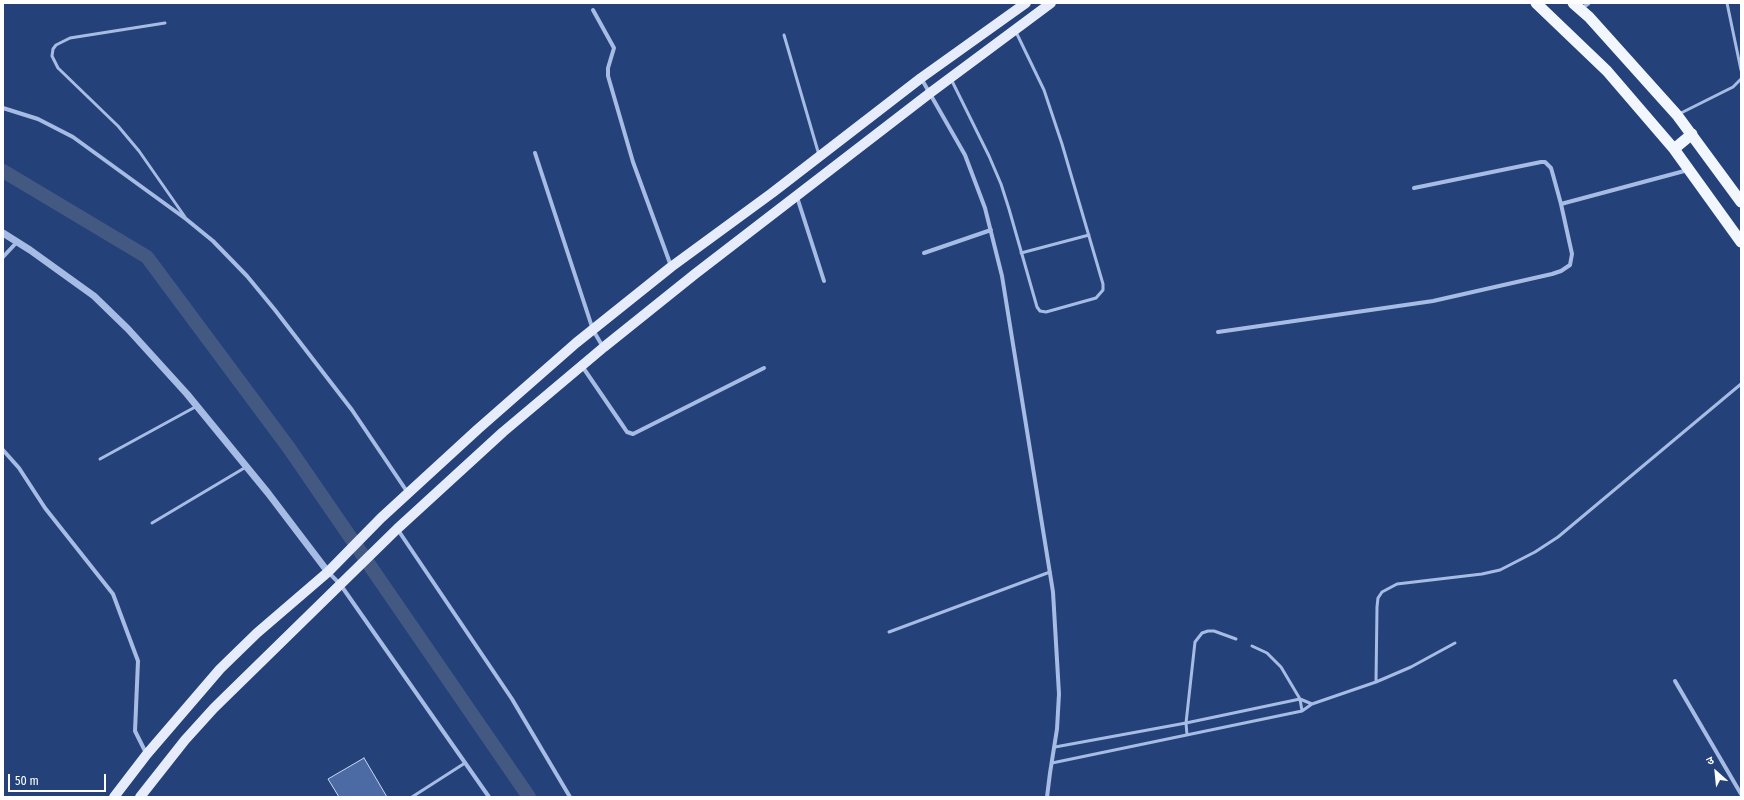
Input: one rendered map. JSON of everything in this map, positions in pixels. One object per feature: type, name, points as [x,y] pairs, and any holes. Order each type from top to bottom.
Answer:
[{"type":"highway","points":[[1536,3],[1607,71],[1674,149],[1690,169],[1741,242]]},
{"type":"highway","points":[[1581,5],[1589,17],[1677,115],[1741,202]]},
{"type":"highway","points":[[1674,149],[1692,134]]},
{"type":"main road","points":[[114,797],[147,754],[220,669],[257,633],[328,572],[381,518],[478,429],[593,330],[671,267],[819,157],[921,78],[1026,3]]},
{"type":"main road","points":[[140,797],[185,740],[214,708],[340,584],[504,432],[582,365],[695,274],[797,197],[950,77],[1051,3]]},
{"type":"street","points":[[593,10],[614,48],[608,68],[608,76],[633,162],[671,267]]},
{"type":"street","points":[[921,78],[965,155],[991,230],[1002,276],[1053,592],[1059,686],[1058,729],[1048,797]]},
{"type":"street","points":[[3,108],[38,118],[61,130],[186,218],[213,241],[242,271],[275,310],[352,410],[408,493]]},
{"type":"street","points":[[535,153],[593,330],[604,347]]},
{"type":"street","points":[[1218,332],[1433,301],[1561,271],[1570,265],[1572,254],[1561,204],[1551,168],[1545,162],[1414,188]]},
{"type":"street","points":[[1561,204],[1690,169]]},
{"type":"street","points":[[797,197],[824,281]]},
{"type":"street","points":[[924,253],[991,230]]},
{"type":"street","points":[[3,233],[94,296],[128,329],[197,406],[328,572],[340,584],[489,797]]},
{"type":"street","points":[[3,257],[17,242]]},
{"type":"street","points":[[582,365],[627,432],[633,434],[764,368]]},
{"type":"street","points":[[3,450],[19,468],[45,508],[113,594],[138,661],[135,731],[147,754]]},
{"type":"street","points":[[396,531],[512,699],[570,797]]},
{"type":"street","points":[[1675,681],[1741,794]]},
{"type":"street","points":[[483,797],[486,793]]},
{"type":"lane","points":[[1727,3],[1741,70]]},
{"type":"lane","points":[[166,23],[70,38],[56,45],[52,56],[58,68],[118,126],[139,151],[186,218]]},
{"type":"lane","points":[[950,77],[990,156],[1009,209],[1034,301],[1040,311],[1052,311],[1088,302],[1096,298],[1103,290],[1103,284],[1052,110],[1044,90],[1014,29]]},
{"type":"lane","points":[[784,35],[819,157]]},
{"type":"lane","points":[[1677,115],[1733,87],[1741,79]]},
{"type":"lane","points":[[1021,253],[1089,234]]},
{"type":"lane","points":[[1376,682],[1377,607],[1378,598],[1382,592],[1397,584],[1482,574],[1500,570],[1535,552],[1558,537],[1741,384]]},
{"type":"lane","points":[[100,459],[197,406]]},
{"type":"lane","points":[[152,524],[246,467]]},
{"type":"lane","points":[[889,632],[1050,572]]},
{"type":"lane","points":[[1187,735],[1186,723],[1195,642],[1202,633],[1208,631],[1214,631],[1236,639]]},
{"type":"lane","points":[[1052,763],[1302,711],[1312,704],[1376,682],[1411,667],[1456,643]]},
{"type":"lane","points":[[1252,646],[1275,659],[1287,674],[1300,699],[1302,711]]},
{"type":"lane","points":[[1055,747],[1186,723],[1300,699],[1312,704]]},
{"type":"lane","points":[[412,797],[465,763]]},
{"type":"building","points":[[364,758],[387,797],[339,797],[328,779]]},
{"type":"waterway","points":[[3,171],[147,257],[289,448],[529,797]]}]
